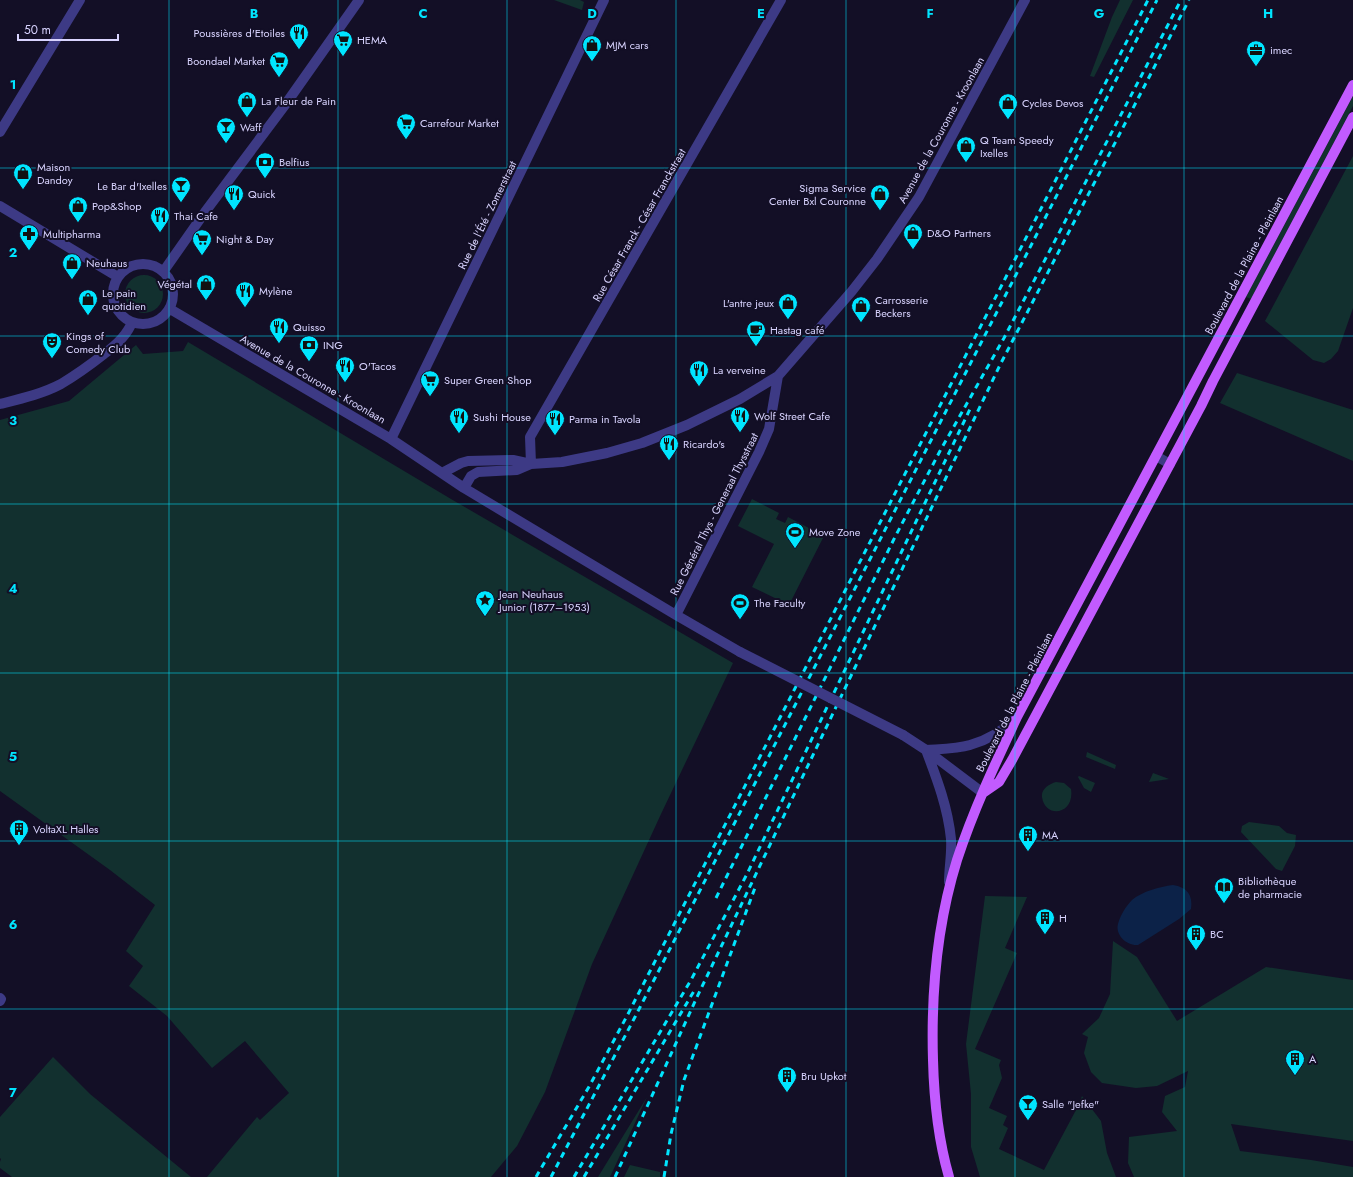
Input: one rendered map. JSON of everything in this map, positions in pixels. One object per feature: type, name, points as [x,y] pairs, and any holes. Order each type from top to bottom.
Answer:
[{"type":"main road","name":"Boulevard de la Plaine - Pleinlaan","points":[[983,793],[1017,717],[1353,85]]},
{"type":"main road","name":"Boulevard de la Plaine - Pleinlaan","points":[[983,793],[998,782],[1012,760],[1353,117]]},
{"type":"main road","points":[[949,1177],[937,1118],[934,1083],[932,1024],[934,988],[939,943],[948,891],[957,860],[983,793]]},
{"type":"street","points":[[0,132],[80,0]]},
{"type":"street","points":[[163,272],[205,212],[285,105],[359,0]]},
{"type":"street","name":"Rue de l'Été - Zomerstraat","points":[[391,439],[604,0]]},
{"type":"street","name":"Rue César Franck - César Franckstraat","points":[[531,464],[530,437],[781,0]]},
{"type":"street","name":"Avenue de la Couronne - Kroonlaan","points":[[442,473],[468,461],[513,460],[531,464],[562,462],[607,453],[642,443],[687,425],[740,399],[778,376],[852,291],[877,259],[919,197],[1026,0]]},
{"type":"street","points":[[0,206],[118,277]]},
{"type":"street","points":[[136,265],[150,265],[163,272],[172,285],[173,301],[170,309],[163,317],[146,325],[132,322],[120,313],[113,299],[113,291],[118,277],[129,268],[136,265]]},
{"type":"street","name":"Avenue de la Couronne - Kroonlaan","points":[[170,309],[391,439],[464,488],[471,476],[478,472],[517,470],[531,464]]},
{"type":"street","points":[[0,404],[33,395],[60,384],[83,370],[115,345],[130,328],[132,322]]},
{"type":"street","name":"Rue Général Thys - Generaal Thysstraat","points":[[676,616],[756,459],[769,429],[778,376]]},
{"type":"street","points":[[1156,456],[1170,464]]},
{"type":"street","points":[[464,488],[676,616],[740,652],[903,735],[926,750],[983,793]]},
{"type":"street","points":[[926,750],[970,746],[992,737],[1017,717]]},
{"type":"street","points":[[926,750],[942,794],[949,828],[951,841],[948,891]]},
{"type":"green space","points":[[554,0],[580,0],[584,2],[582,10]]},
{"type":"green space","points":[[1120,0],[1133,0],[1094,77],[1090,76],[1112,17]]},
{"type":"green space","points":[[1353,96],[1353,106],[1251,299],[1246,297]]},
{"type":"green space","points":[[1353,156],[1353,308],[1338,351],[1331,359],[1324,363],[1313,360],[1265,321]]},
{"type":"green space","points":[[144,275],[157,281],[163,294],[157,307],[144,313],[131,307],[125,294],[131,281]]},
{"type":"green space","points":[[188,342],[451,499],[733,663],[592,964],[545,1092],[517,1146],[491,1177],[207,1177],[257,1117],[260,1120],[289,1093],[245,1041],[212,1068],[167,1016],[129,986],[143,966],[126,951],[155,905],[110,870],[0,791],[0,420],[69,401],[136,345],[143,354],[183,351]]},
{"type":"green space","points":[[1237,373],[1353,410],[1353,461],[1220,403]]},
{"type":"green space","name":"Move Zone","points":[[752,499],[779,513],[776,519],[785,523],[788,517],[824,536],[789,605],[752,587],[774,544],[738,526]]},
{"type":"green space","points":[[1087,752],[1116,765],[1115,769],[1086,757]]},
{"type":"green space","points":[[1153,773],[1169,779],[1149,782]]},
{"type":"green space","points":[[1079,776],[1095,783],[1091,792],[1084,788],[1078,777]]},
{"type":"green space","points":[[1056,782],[1064,783],[1071,789],[1069,804],[1064,809],[1059,811],[1048,809],[1044,804],[1042,797],[1046,787]]},
{"type":"green space","points":[[1249,822],[1279,826],[1287,833],[1296,835],[1295,846],[1282,871],[1276,869],[1241,832],[1242,826]]},
{"type":"green space","points":[[985,896],[1027,897],[1005,948],[1017,953],[975,1049],[1001,1060],[999,1065],[1002,1078],[989,1108],[1007,1116],[1003,1125],[1008,1128],[999,1149],[1044,1170],[1082,1096],[1101,1121],[1107,1153],[1116,1177],[980,1177],[971,1147],[971,1094],[966,1044]]},
{"type":"green space","points":[[1113,941],[1137,957],[1177,1021],[1266,967],[1353,980],[1353,1141],[1231,1124],[1240,1151],[1353,1167],[1353,1177],[1134,1177],[1128,1163],[1129,1137],[1177,1131],[1162,1112],[1165,1096],[1185,1087],[1188,1071],[1157,1086],[1136,1088],[1102,1083],[1091,1072],[1084,1053],[1088,1037],[1082,1034],[1099,1018],[1110,994]]},
{"type":"green space","points":[[53,1057],[90,1094],[191,1177],[12,1177],[0,1168],[0,1117]]},
{"type":"green space","points":[[647,1097],[610,1177],[598,1177]]},
{"type":"green space","points":[[630,1165],[660,1172],[660,1177],[624,1177]]},
{"type":"water","points":[[1173,885],[1178,886],[1188,892],[1191,900],[1191,909],[1179,919],[1138,945],[1126,942],[1118,932],[1118,924],[1124,911],[1132,900],[1151,890]]},
{"type":"railway","points":[[536,1177],[590,1085],[628,1014],[1148,0]]},
{"type":"railway","points":[[551,1177],[635,1017],[1157,0]]},
{"type":"railway","points":[[716,898],[895,537],[940,451],[1004,338],[1181,0]]},
{"type":"railway","points":[[615,1177],[697,997],[1000,365],[1189,0]]},
{"type":"railway","points":[[574,1177],[691,980],[747,874],[971,407]]},
{"type":"railway","points":[[664,1177],[671,1134],[684,1080],[756,885]]},
{"type":"railway","points":[[584,1177],[694,991]]},
{"type":"place","name":"Poussières d'Etoiles","points":[[299,50]]},
{"type":"place","name":"HEMA","points":[[343,57]]},
{"type":"place","name":"MJM cars","points":[[592,62]]},
{"type":"place","name":"imec","points":[[1256,67]]},
{"type":"place","name":"Boondael Market","points":[[279,78]]},
{"type":"place","name":"La Fleur de Pain","points":[[247,118]]},
{"type":"place","name":"Cycles Devos","points":[[1008,120]]},
{"type":"place","name":"Carrefour Market","points":[[406,140]]},
{"type":"place","name":"Waff","points":[[226,144]]},
{"type":"place","name":"Q Team Speedy Ixelles","points":[[966,163]]},
{"type":"place","name":"Belfius","points":[[265,179]]},
{"type":"place","name":"Maison Dandoy","points":[[23,190]]},
{"type":"place","name":"Le Bar d'Ixelles","points":[[181,203]]},
{"type":"place","name":"Quick","points":[[234,211]]},
{"type":"place","name":"Sigma Service Center Bxl Couronne","points":[[880,211]]},
{"type":"place","name":"Pop&Shop","points":[[78,223]]},
{"type":"place","name":"Thai Cafe","points":[[160,233]]},
{"type":"place","name":"D&O Partners","points":[[913,250]]},
{"type":"place","name":"Multipharma","points":[[29,251]]},
{"type":"place","name":"Night & Day","points":[[202,256]]},
{"type":"place","name":"Neuhaus","points":[[72,280]]},
{"type":"place","name":"Végétal","points":[[206,301]]},
{"type":"place","name":"Mylène","points":[[245,308]]},
{"type":"place","name":"Le pain quotidien","points":[[88,316]]},
{"type":"place","name":"L'antre jeux","points":[[788,320]]},
{"type":"place","name":"Carrosserie Beckers","points":[[861,323]]},
{"type":"place","name":"Quisso","points":[[279,344]]},
{"type":"place","name":"Hastag café","points":[[756,347]]},
{"type":"place","name":"Kings of Comedy Club","points":[[52,359]]},
{"type":"place","name":"ING","points":[[309,362]]},
{"type":"place","name":"O'Tacos","points":[[345,383]]},
{"type":"place","name":"La verveine","points":[[699,387]]},
{"type":"place","name":"Super Green Shop","points":[[430,397]]},
{"type":"place","name":"Wolf Street Cafe","points":[[740,433]]},
{"type":"place","name":"Sushi House","points":[[459,434]]},
{"type":"place","name":"Parma in Tavola","points":[[555,436]]},
{"type":"place","name":"Ricardo's","points":[[669,461]]},
{"type":"place","name":"Move Zone","points":[[795,549]]},
{"type":"place","name":"Jean Neuhaus Junior (1877–1953)","points":[[485,617]]},
{"type":"place","name":"The Faculty","points":[[740,620]]},
{"type":"place","name":"VoltaXL Halles","points":[[19,846]]},
{"type":"place","name":"MA","points":[[1028,852]]},
{"type":"place","name":"Bibliothèque de pharmacie","points":[[1224,904]]},
{"type":"place","name":"H","points":[[1045,935]]},
{"type":"place","name":"BC","points":[[1196,951]]},
{"type":"place","name":"A","points":[[1295,1076]]},
{"type":"place","name":"Bru Upkot","points":[[787,1093]]},
{"type":"place","name":"Salle \"Jefke\"","points":[[1028,1121]]}]
